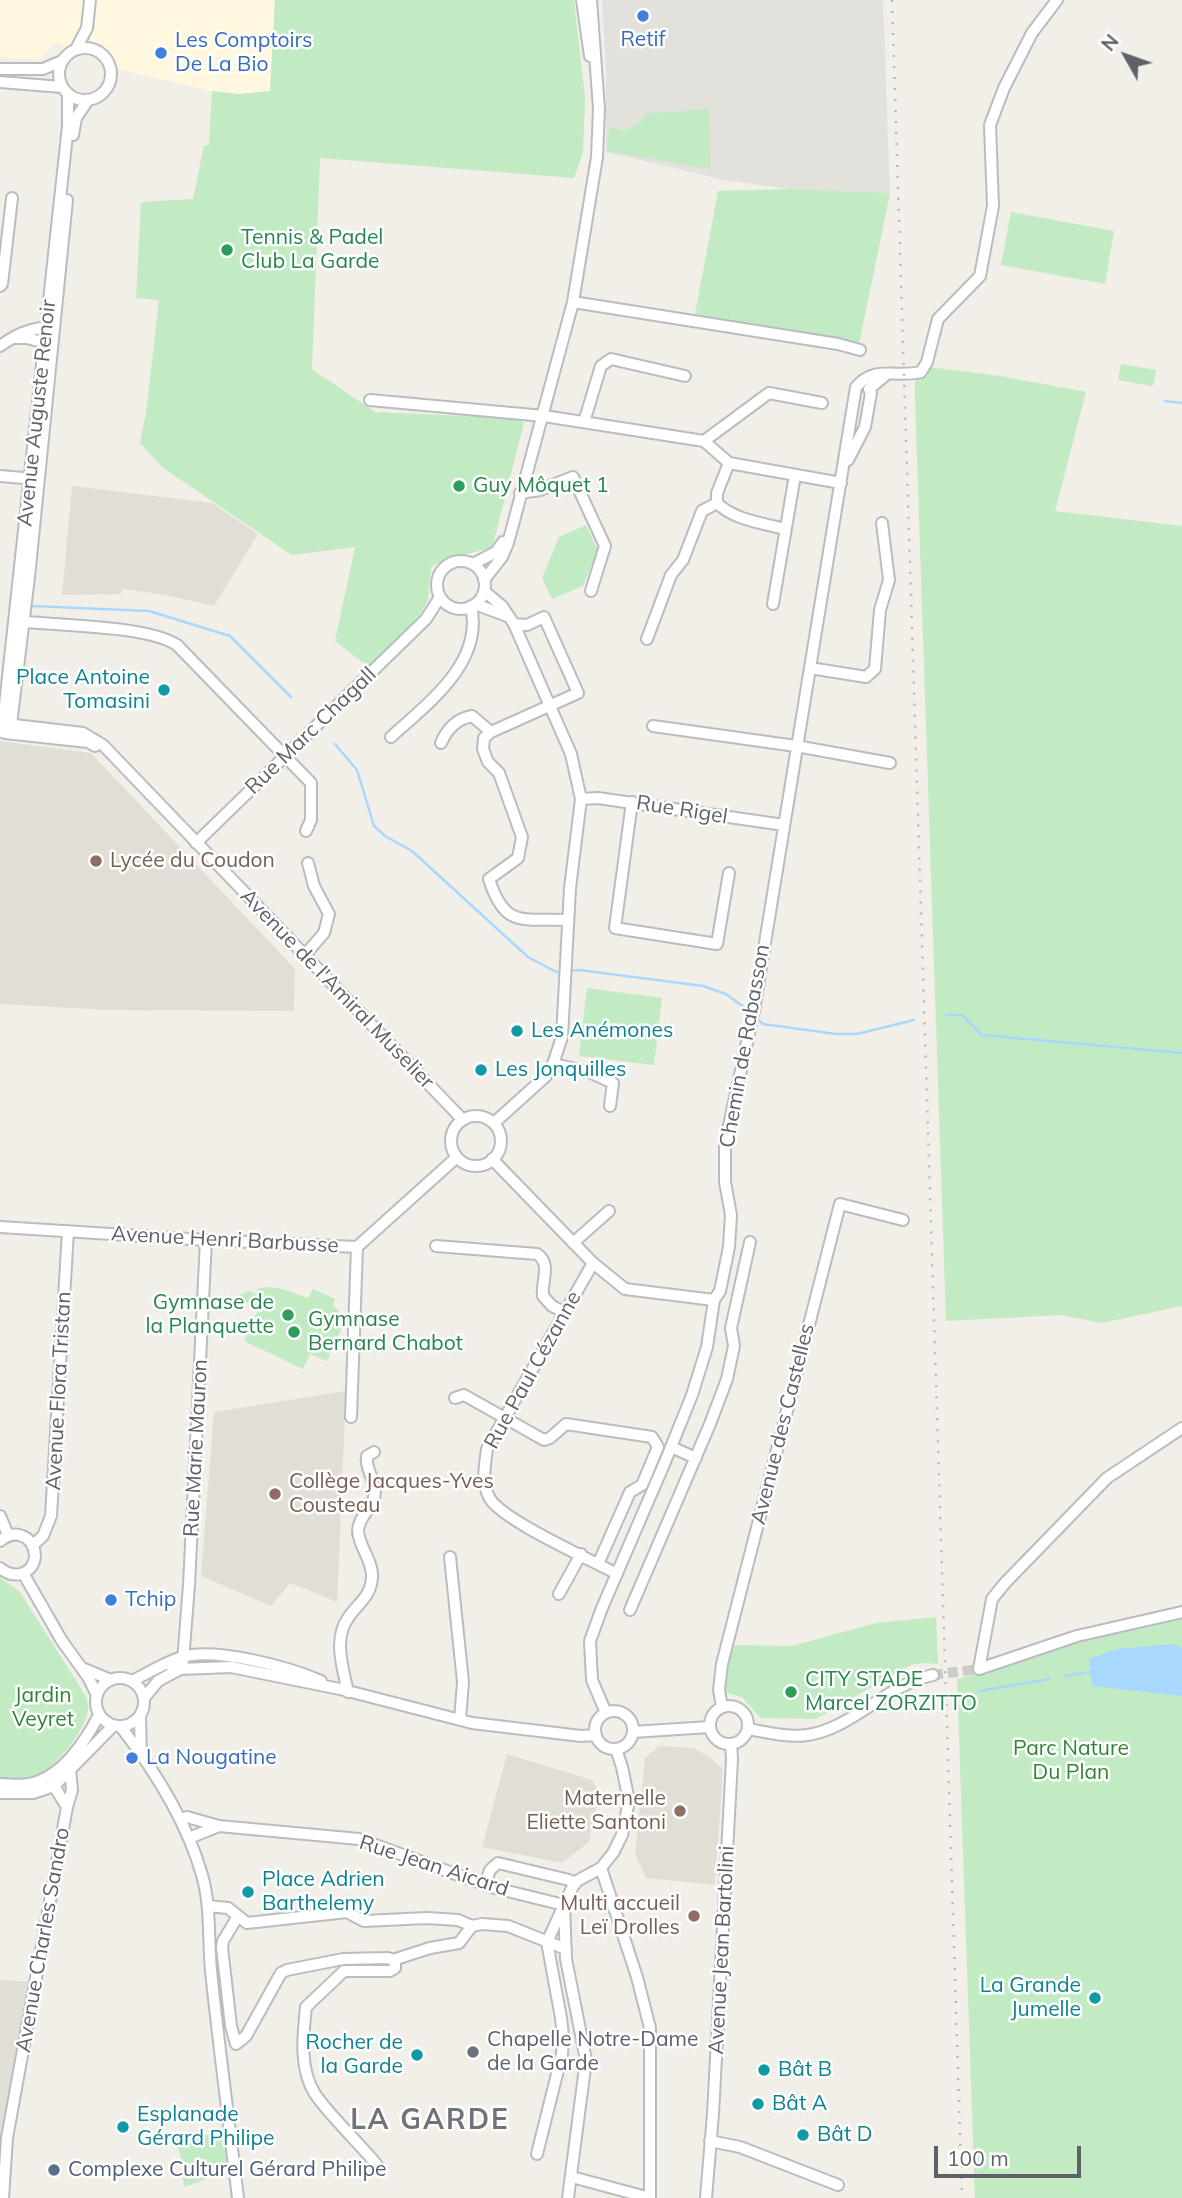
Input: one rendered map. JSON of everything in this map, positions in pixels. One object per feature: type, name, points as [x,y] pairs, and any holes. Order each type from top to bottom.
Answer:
[{"type":"street","points":[[0,69],[43,69],[62,61],[76,49],[87,28],[90,0]]},
{"type":"street","points":[[582,0],[599,110]]},
{"type":"street","points":[[391,737],[429,702],[461,667],[473,636],[473,605],[502,558],[544,416],[573,302],[597,157],[599,110],[591,0]]},
{"type":"street","points":[[856,387],[864,378],[874,373],[921,372],[927,362],[939,319],[980,276],[993,206],[990,125],[1004,88],[1032,33],[1057,0]]},
{"type":"street","points":[[0,82],[65,90],[77,99],[88,100],[101,94],[110,78],[108,62],[98,51],[87,28]]},
{"type":"street","points":[[76,49],[98,51]]},
{"type":"street","points":[[62,61],[59,74],[65,90]]},
{"type":"street","name":"Avenue Auguste Renoir","points":[[50,327],[68,126],[65,90]]},
{"type":"street","name":"Avenue Auguste Renoir","points":[[5,728],[74,126],[78,113],[88,100]]},
{"type":"street","points":[[0,286],[12,198]]},
{"type":"street","points":[[573,302],[838,344],[860,350]]},
{"type":"street","points":[[5,343],[18,333],[50,327]]},
{"type":"street","points":[[5,343],[26,338],[48,343]]},
{"type":"street","points":[[584,422],[601,366],[611,359],[685,376]]},
{"type":"street","points":[[856,387],[864,386],[869,389],[887,374]]},
{"type":"street","name":"Chemin de Rabasson","points":[[606,1713],[592,1680],[590,1641],[671,1447],[707,1347],[714,1300],[720,1292],[729,1247],[731,1215],[725,1182],[725,1144],[751,1025],[788,814],[796,746],[856,387]]},
{"type":"street","name":"Chemin de Rabasson","points":[[841,483],[853,447],[865,428],[871,393],[869,389]]},
{"type":"street","points":[[704,441],[769,393],[822,403]]},
{"type":"street","points":[[370,400],[544,416],[704,441],[729,463],[841,483]]},
{"type":"street","points":[[729,463],[717,493],[717,503],[724,511],[785,529]]},
{"type":"street","points":[[773,604],[795,475]]},
{"type":"street","points":[[0,476],[34,479]]},
{"type":"street","points":[[520,493],[540,490],[573,477],[605,546],[591,591]]},
{"type":"street","points":[[647,639],[671,575],[683,560],[702,511],[717,503]]},
{"type":"street","points":[[810,668],[866,677],[875,669],[880,610],[889,580],[882,523]]},
{"type":"street","points":[[509,534],[496,552],[473,564],[460,561],[447,566],[442,570],[437,583],[440,597],[449,606],[460,609],[473,605],[527,625],[544,617],[578,693],[491,732],[484,738],[483,749],[488,762],[499,773],[522,837],[519,858],[489,879],[495,899],[506,913],[520,918],[568,920]]},
{"type":"street","points":[[473,564],[484,585],[512,620],[570,754],[581,799],[568,920],[562,1037],[546,1076],[494,1123]]},
{"type":"street","name":"Rue Marc Chagall","points":[[196,843],[426,619],[440,597]]},
{"type":"street","name":"Rue Marc Chagall","points":[[426,619],[449,606]]},
{"type":"street","points":[[19,622],[144,633],[166,638],[187,655],[311,783],[310,820],[306,831]]},
{"type":"street","points":[[440,743],[446,732],[467,717],[472,716],[491,732]]},
{"type":"street","points":[[653,726],[796,746],[890,763]]},
{"type":"street","name":"Avenue de l'Amiral Muselier","points":[[5,728],[83,733],[103,745],[122,768],[463,1120]]},
{"type":"street","name":"Rue Rigel","points":[[581,799],[598,798],[784,825]]},
{"type":"street","points":[[632,803],[615,928],[717,944],[729,873]]},
{"type":"street","points":[[304,956],[324,933],[329,914],[314,886],[308,863]]},
{"type":"street","points":[[553,1064],[589,1072],[613,1083],[610,1106]]},
{"type":"street","points":[[475,1116],[494,1123],[500,1145],[492,1159],[475,1165],[457,1157],[452,1138],[457,1125],[475,1116]]},
{"type":"street","name":"Avenue Henri Barbusse","points":[[0,1227],[356,1247],[457,1157]]},
{"type":"street","points":[[492,1159],[593,1264],[625,1289],[714,1300]]},
{"type":"street","name":"Avenue des Castelles","points":[[722,1707],[719,1690],[722,1664],[840,1205],[902,1220]]},
{"type":"street","points":[[573,1243],[609,1211]]},
{"type":"street","name":"Avenue Flora Tristan","points":[[23,1573],[33,1564],[33,1545],[43,1536],[51,1516],[68,1231]]},
{"type":"street","name":"Rue Marie Mauron","points":[[184,1656],[190,1585],[206,1240]]},
{"type":"street","points":[[630,1610],[696,1458],[727,1378],[734,1346],[731,1328],[750,1242]]},
{"type":"street","points":[[436,1246],[537,1254],[546,1268],[543,1296],[552,1306],[564,1312]]},
{"type":"street","points":[[351,1417],[356,1247]]},
{"type":"street","name":"Rue Paul Cézanne","points":[[593,1264],[487,1449],[483,1475],[489,1498],[507,1516],[617,1574]]},
{"type":"street","points":[[455,1398],[464,1395],[544,1440],[566,1424],[652,1437],[658,1447],[642,1485],[630,1492],[598,1564]]},
{"type":"street","points":[[1182,1427],[1107,1478],[1004,1583],[992,1600],[979,1669],[1096,1631],[1182,1612]]},
{"type":"street","points":[[671,1447],[696,1458]]},
{"type":"street","points":[[344,1690],[341,1639],[346,1620],[362,1603],[370,1588],[372,1573],[361,1543],[358,1524],[374,1498],[375,1490],[366,1463],[368,1456],[374,1452]]},
{"type":"street","points":[[0,1516],[4,1538],[14,1534],[25,1537],[33,1545]]},
{"type":"street","points":[[559,1594],[581,1555]]},
{"type":"street","points":[[450,1557],[463,1682],[460,1720]]},
{"type":"street","points":[[0,1568],[10,1574],[23,1573],[97,1695]]},
{"type":"street","points":[[132,1681],[184,1656],[206,1654],[257,1662],[313,1677],[344,1690]]},
{"type":"street","points":[[144,1698],[163,1672],[180,1664],[184,1656]]},
{"type":"street","points":[[158,1681],[189,1667],[231,1667],[344,1690],[460,1720],[581,1736],[596,1735]]},
{"type":"street","points":[[82,1668],[111,1680],[125,1678],[142,1691],[144,1698],[140,1717],[141,1755]]},
{"type":"street","points":[[748,1729],[794,1735],[818,1733],[905,1684],[931,1676]]},
{"type":"street","points":[[111,1680],[97,1695],[99,1715],[117,1726],[141,1755],[180,1819],[203,1877],[238,2198]]},
{"type":"street","points":[[732,1706],[741,1710],[747,1718],[748,1729],[740,1741],[731,1744],[716,1740],[709,1727],[711,1716],[722,1707],[732,1706]]},
{"type":"street","points":[[616,1712],[626,1716],[633,1732],[625,1745],[615,1749],[601,1744],[596,1735],[598,1720],[606,1713],[616,1712]]},
{"type":"street","points":[[0,1784],[29,1784],[66,1767],[99,1715]]},
{"type":"street","points":[[67,1807],[54,1786],[56,1774],[117,1726],[128,1725],[140,1717]]},
{"type":"street","points":[[633,1732],[709,1727]]},
{"type":"street","name":"Avenue Jean Bartolini","points":[[706,2198],[725,1909],[731,1744]]},
{"type":"street","points":[[537,2154],[562,2054],[563,2036],[557,1988],[547,1942],[575,1884],[601,1868],[622,1835],[629,1801],[615,1749]]},
{"type":"street","name":"Avenue Charles Sandro","points":[[3,2198],[1,2172],[6,2138],[72,1790],[66,1767]]},
{"type":"street","points":[[0,1793],[33,1793],[54,1786]]},
{"type":"street","name":"Rue Jean Aicard","points":[[180,1819],[187,1816],[219,1826],[359,1839],[485,1885],[564,1905]]},
{"type":"street","name":"Rue Jean Aicard","points":[[189,1838],[219,1826]]},
{"type":"street","points":[[485,1885],[490,1870],[498,1863],[569,1880],[575,1884]]},
{"type":"street","points":[[572,2177],[650,2198],[650,2028],[637,1977],[601,1868]]},
{"type":"street","points":[[564,1905],[566,1949],[586,2060],[568,2198]]},
{"type":"street","points":[[208,1906],[225,1906],[247,1923],[347,1912],[365,1921],[427,1918],[458,1920],[472,1926],[508,1926],[566,1949]]},
{"type":"street","points":[[238,1916],[222,1947],[231,2026],[236,2044],[246,2036],[281,1973],[343,1959],[393,1960],[459,1942],[472,1926]]},
{"type":"street","points":[[377,2165],[314,2092],[302,2042],[306,2007],[344,1971],[390,1971],[395,1968],[393,1960]]},
{"type":"street","points":[[710,2141],[740,2147],[838,2185]]},
{"type":"shaded area","points":[[0,0],[275,0],[270,91],[239,94],[212,91],[129,72],[57,43],[38,60],[0,57]]},
{"type":"shaded area","points":[[602,0],[883,0],[890,193],[789,189],[725,180],[606,152]]},
{"type":"shaded area","points":[[72,486],[212,503],[258,534],[214,606],[122,589],[121,594],[62,595]]},
{"type":"shaded area","name":"Lycée du Coudon","points":[[0,741],[91,753],[295,969],[294,1011],[109,1010],[0,1004]]},
{"type":"shaded area","name":"Collège Jacques-Yves Cousteau","points":[[346,1391],[337,1602],[290,1583],[271,1606],[201,1576],[214,1412]]},
{"type":"shaded area","name":"Maternelle Eliette Santoni","points":[[659,1746],[693,1748],[723,1769],[715,1885],[646,1878],[635,1854],[645,1758]]},
{"type":"shaded area","points":[[507,1754],[592,1780],[599,1793],[589,1842],[562,1863],[482,1847]]},
{"type":"shaded area","points":[[0,1980],[35,1982],[0,2172]]},
{"type":"green space","points":[[275,0],[574,0],[585,97],[583,152],[574,178],[320,158],[312,369],[375,412],[516,418],[524,423],[492,548],[449,558],[431,567],[428,600],[419,616],[370,668],[335,641],[355,547],[292,555],[163,468],[140,443],[159,300],[136,298],[141,202],[193,199],[204,145],[209,145],[212,91],[239,94],[270,91]]},
{"type":"green space","points":[[709,109],[710,169],[607,151],[609,127],[625,131],[642,121],[644,114]]},
{"type":"green space","points":[[789,189],[890,193],[859,344],[695,314],[718,191]]},
{"type":"green space","points":[[1011,212],[1114,231],[1105,284],[1001,265]]},
{"type":"green space","points":[[1121,364],[1156,370],[1153,386],[1118,380]]},
{"type":"green space","points":[[929,367],[1000,376],[1086,392],[1055,511],[1182,526],[1182,1306],[1102,1323],[1061,1315],[946,1321],[915,399],[915,380]]},
{"type":"green space","points":[[586,525],[598,550],[583,586],[552,599],[542,578],[559,537]]},
{"type":"green space","points":[[587,988],[662,998],[654,1065],[579,1056]]},
{"type":"green space","name":"Gymnase Bernard Chabot","points":[[258,1288],[279,1288],[308,1298],[313,1289],[335,1299],[333,1305],[339,1311],[339,1321],[344,1323],[327,1361],[310,1354],[303,1369],[244,1341],[257,1312],[251,1309],[252,1305],[236,1297],[248,1291],[256,1294]]},
{"type":"green space","name":"Jardin Veyret","points":[[0,1578],[20,1592],[85,1695],[88,1705],[81,1728],[69,1747],[53,1764],[29,1778],[0,1779]]},
{"type":"green space","points":[[936,1617],[938,1664],[910,1665],[816,1719],[760,1718],[743,1698],[719,1690],[726,1645],[792,1646],[876,1623]]},
{"type":"green space","name":"Parc Nature Du Plan","points":[[1182,1617],[1182,2198],[975,2198],[957,1679],[1001,1668],[1073,1641]]},
{"type":"green space","points":[[173,2132],[222,2136],[229,2165],[206,2179],[184,2187],[181,2157]]},
{"type":"water","points":[[1173,1644],[1182,1648],[1182,1696],[1092,1686],[1089,1659],[1117,1649]]},
{"type":"waterway","points":[[1165,401],[1182,403]]},
{"type":"waterway","points":[[32,606],[149,611],[230,636],[291,697]]},
{"type":"waterway","points":[[335,744],[357,770],[374,826],[385,836],[412,851],[528,957],[561,972]]},
{"type":"waterway","points":[[568,971],[579,970],[703,986],[726,994],[749,1011]]},
{"type":"waterway","points":[[946,1015],[962,1015],[982,1035],[1182,1053]]},
{"type":"waterway","points":[[756,1018],[763,1024],[836,1034],[857,1034],[914,1020]]},
{"type":"waterway","points":[[1065,1676],[1090,1672]]},
{"type":"waterway","points":[[979,1691],[1050,1679]]},
{"type":"tunnel","points":[[933,1675],[979,1669]]},
{"type":"railway","points":[[892,0],[962,2198]]},
{"type":"place","name":"Retif","points":[[643,16]]},
{"type":"place","name":"Les Comptoirs De La Bio","points":[[161,53]]},
{"type":"place","name":"Tennis & Padel Club La Garde","points":[[227,250]]},
{"type":"place","name":"Guy Môquet 1","points":[[459,486]]},
{"type":"place","name":"Place Antoine Tomasini","points":[[164,690]]},
{"type":"place","name":"Lycée du Coudon","points":[[96,861]]},
{"type":"place","name":"Les Anémones","points":[[517,1031]]},
{"type":"place","name":"Les Jonquilles","points":[[481,1070]]},
{"type":"place","name":"Gymnase de la Planquette","points":[[288,1315]]},
{"type":"place","name":"Gymnase Bernard Chabot","points":[[294,1332]]},
{"type":"place","name":"Collège Jacques-Yves Cousteau","points":[[275,1494]]},
{"type":"place","name":"Tchip","points":[[111,1600]]},
{"type":"place","name":"CITY STADE Marcel ZORZITTO","points":[[791,1692]]},
{"type":"place","name":"La Nougatine","points":[[132,1758]]},
{"type":"place","name":"Maternelle Eliette Santoni","points":[[680,1811]]},
{"type":"place","name":"Place Adrien Barthelemy","points":[[248,1892]]},
{"type":"place","name":"Multi accueil Leï Drolles","points":[[694,1916]]},
{"type":"place","name":"La Grande Jumelle","points":[[1095,1998]]},
{"type":"place","name":"Chapelle Notre-Dame de la Garde","points":[[473,2052]]},
{"type":"place","name":"Rocher de la Garde","points":[[417,2055]]},
{"type":"place","name":"Bât B","points":[[764,2070]]},
{"type":"place","name":"Bât A","points":[[758,2104]]},
{"type":"place","name":"Esplanade Gérard Philipe","points":[[123,2127]]},
{"type":"place","name":"Bât D","points":[[803,2135]]},
{"type":"place","name":"Complexe Culturel Gérard Philipe","points":[[54,2170]]},
{"type":"district","name":"LA GARDE","points":[[430,2121]]}]
